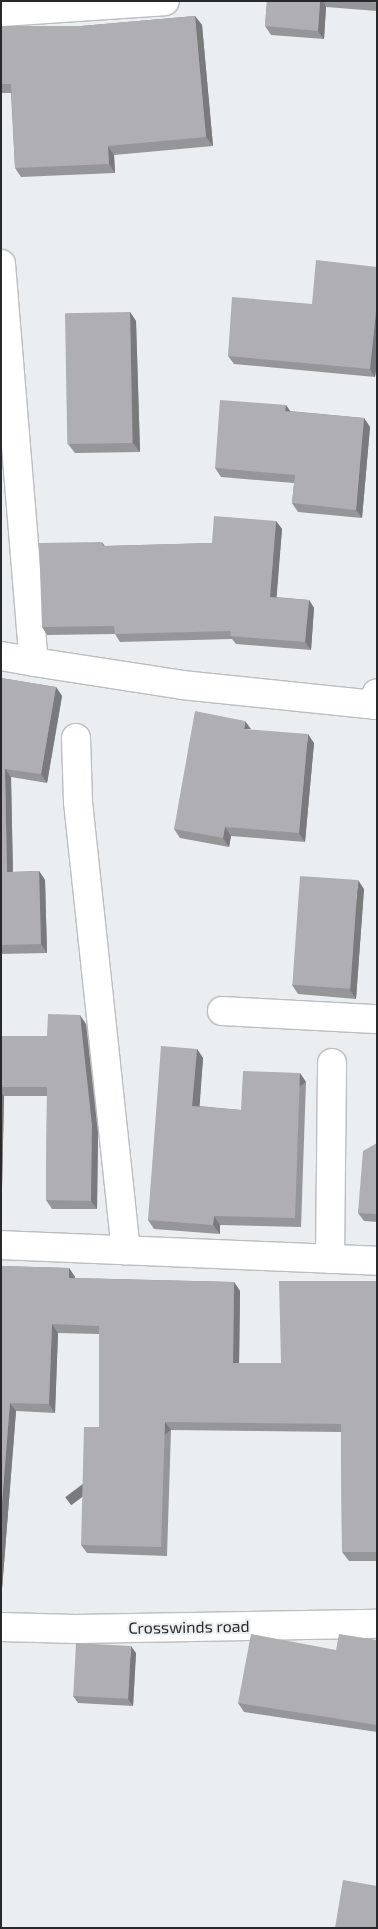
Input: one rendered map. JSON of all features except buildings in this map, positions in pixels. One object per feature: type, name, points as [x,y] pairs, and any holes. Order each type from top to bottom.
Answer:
[{"type":"street","points":[[1,12],[165,1]]},
{"type":"street","points":[[1,264],[34,662]]},
{"type":"street","points":[[1,656],[182,685],[375,705],[377,693]]},
{"type":"street","points":[[76,738],[78,802],[126,1250]]},
{"type":"street","points":[[222,1011],[377,1019]]},
{"type":"street","points":[[330,1258],[332,1063]]},
{"type":"street","points":[[1,1245],[377,1260]]},
{"type":"street","name":"Crosswinds road","points":[[1,1627],[76,1630],[377,1624]]}]
